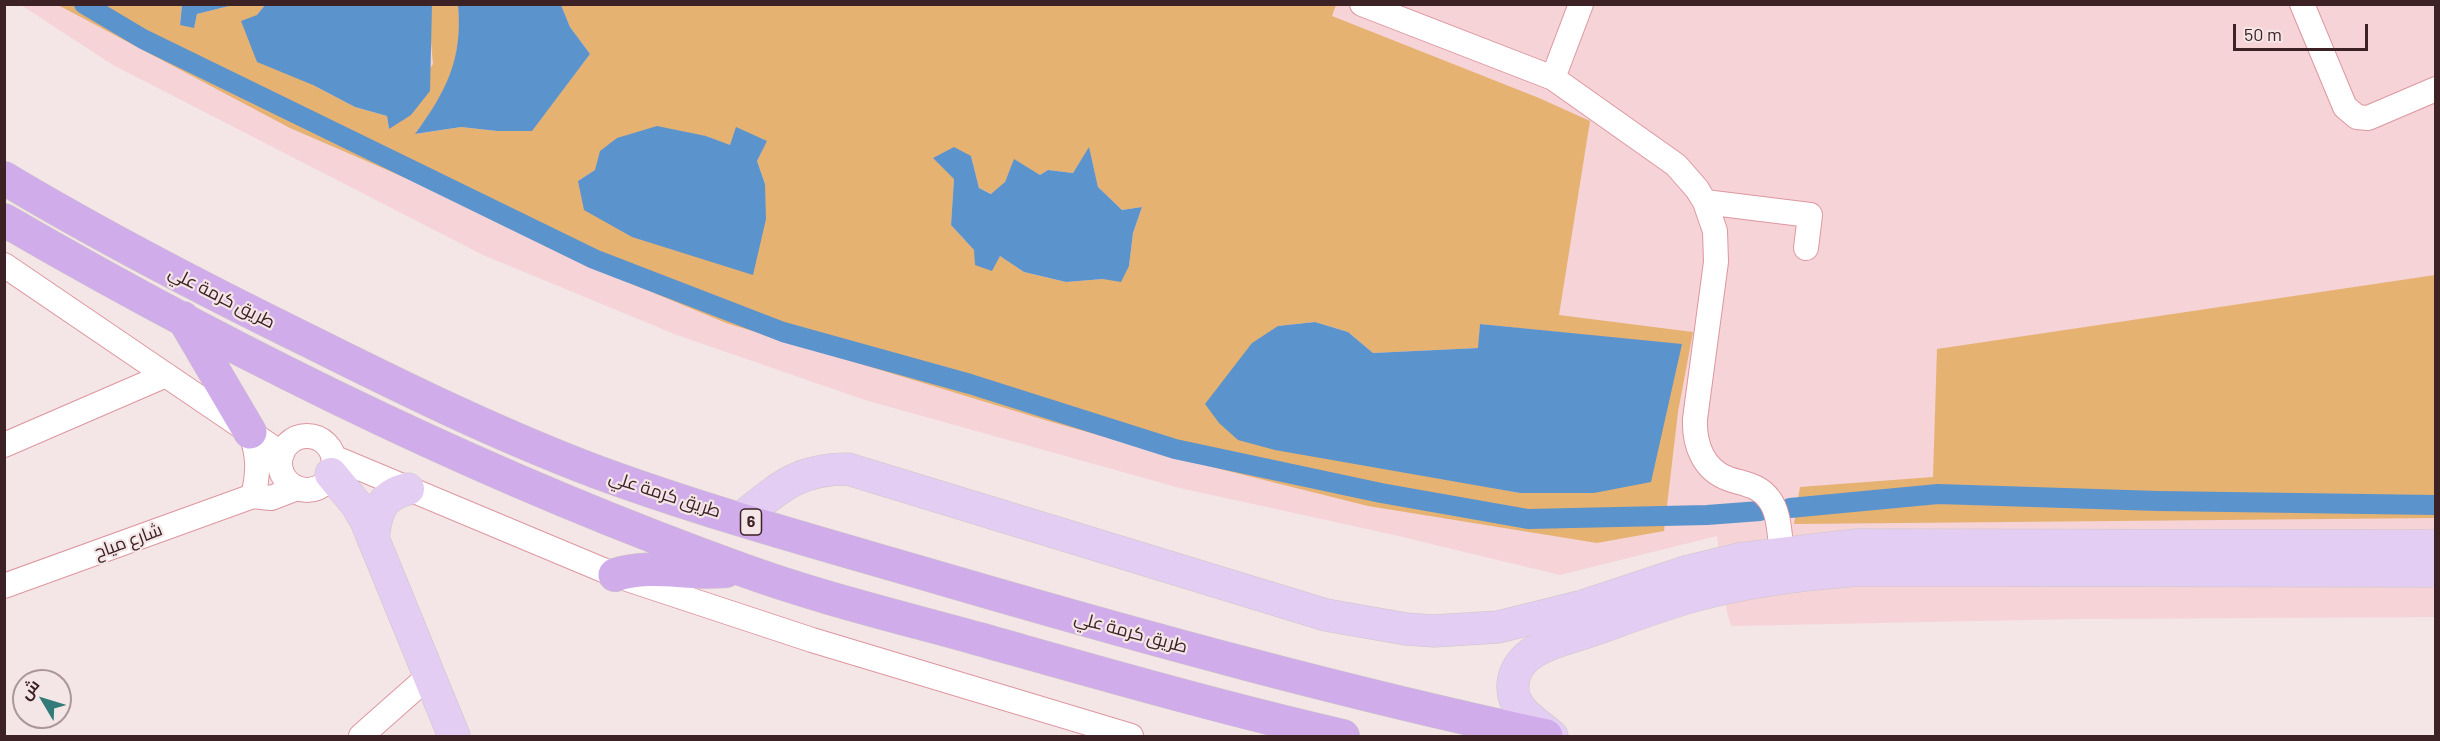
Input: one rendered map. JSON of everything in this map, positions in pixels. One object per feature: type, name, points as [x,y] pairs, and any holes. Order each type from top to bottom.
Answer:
[{"type":"highway","name":"طريق كرمة علي","points":[[4,178],[159,265],[466,417],[600,472],[740,519],[1142,635],[1417,708],[1546,736]]},
{"type":"highway","name":"طريق كرمة علي","points":[[4,220],[183,318],[303,380],[498,472],[741,569],[805,590],[1186,697],[1343,736]]},
{"type":"highway","points":[[183,318],[250,432]]},
{"type":"highway","points":[[615,575],[651,568],[709,573],[741,569]]},
{"type":"highway","points":[[1130,680],[1141,659],[1142,635]]},
{"type":"highway","points":[[1186,697],[1190,672],[1200,650]]},
{"type":"main road","points":[[332,466],[356,504],[373,539],[454,736]]},
{"type":"main road","points":[[740,519],[784,484],[804,474],[825,469],[848,469],[1326,615],[1379,626],[1434,631],[1498,627],[1532,620],[1689,571],[1782,552],[1898,569],[2436,571]]},
{"type":"main road","points":[[373,539],[375,519],[380,505],[392,494],[408,489]]},
{"type":"main road","points":[[1552,736],[1523,712],[1514,698],[1516,671],[1535,652],[1637,614],[1694,596],[1827,560],[1914,544],[2436,546]]},
{"type":"street","points":[[1362,4],[1553,78],[1676,165],[1697,189],[1705,202],[1715,231],[1716,262],[1695,419],[1696,440],[1704,459],[1718,473],[1755,487],[1770,500],[1777,519],[1782,552]]},
{"type":"street","points":[[1553,78],[1581,4]]},
{"type":"street","points":[[2302,4],[2345,107],[2352,115],[2368,118],[2436,89]]},
{"type":"street","points":[[1705,202],[1810,215],[1806,248]]},
{"type":"street","points":[[8,272],[250,432],[281,458],[284,478],[297,488],[313,489],[321,486],[332,466],[324,443],[308,437],[292,441],[281,458],[252,496]]},
{"type":"street","points":[[4,445],[166,375]]},
{"type":"street","points":[[250,432],[258,457],[258,470],[252,496]]},
{"type":"street","points":[[332,466],[408,489],[615,575],[812,640],[1131,736]]},
{"type":"street","name":"شارع مياح","points":[[4,586],[252,496],[271,498],[297,488]]},
{"type":"street","points":[[360,736],[430,675]]},
{"type":"shaded area","points":[[21,5],[2435,5],[2435,617],[2077,619],[1731,626],[1727,612],[1717,536],[1560,575],[1390,534],[1180,488],[865,400],[677,335],[483,255],[113,65]]},
{"type":"shaded area","points":[[58,5],[182,5],[180,24],[194,27],[197,14],[233,5],[265,5],[257,15],[313,85],[355,107],[387,116],[389,129],[433,64],[430,31],[432,5],[458,5],[458,44],[453,67],[437,103],[416,134],[461,127],[497,131],[532,130],[590,54],[570,27],[561,5],[1336,5],[1332,16],[1539,98],[1590,121],[1559,315],[1693,332],[1678,412],[1664,531],[1597,543],[1368,506],[1212,467],[1048,421],[726,323],[577,261],[424,186],[290,128]],"holes":[[[706,136],[730,146],[766,141],[757,161],[765,184],[578,181],[595,170]],[[1089,148],[1098,187],[1122,210],[1142,207],[1133,233],[1129,266],[1103,279],[1066,282],[1024,272],[1000,256],[974,250],[951,225],[954,179],[971,156],[979,188],[992,194],[1005,182],[1014,160],[1040,175],[1048,170],[1073,173]],[[1315,322],[1348,332],[1373,353],[1479,348],[1480,324],[1682,345],[1520,493],[1414,473],[1278,326]]]},
{"type":"shaded area","points":[[2435,275],[2435,518],[1794,524],[1800,487],[1933,477],[1937,349]]},
{"type":"water","points":[[182,4],[233,5],[197,14],[194,28],[180,25]]},
{"type":"water","points":[[265,5],[432,5],[430,91],[411,115],[389,129],[387,116],[355,107],[313,85],[257,62],[241,21],[257,15]]},
{"type":"water","points":[[458,5],[561,5],[570,27],[590,54],[532,131],[497,131],[461,127],[415,134],[436,104],[450,74],[458,42]]},
{"type":"water","points":[[657,126],[706,136],[730,145],[736,127],[767,141],[757,161],[765,184],[766,219],[753,275],[632,237],[584,210],[578,181],[595,170],[600,151],[617,138]]},
{"type":"water","points":[[954,147],[971,156],[979,188],[991,194],[1005,182],[1014,159],[1040,175],[1048,170],[1073,173],[1089,147],[1098,187],[1122,210],[1142,207],[1133,233],[1129,266],[1121,282],[1103,279],[1066,282],[1024,272],[1000,256],[992,271],[975,265],[974,250],[951,225],[954,179],[933,158]]},
{"type":"water","points":[[1315,322],[1348,332],[1373,353],[1478,348],[1480,324],[1682,344],[1651,482],[1594,493],[1520,493],[1275,450],[1238,440],[1219,423],[1205,404],[1252,343],[1278,326]]},
{"type":"waterway","points":[[84,4],[143,39],[594,259],[783,332],[970,384],[1175,449],[1381,493],[1528,519],[1707,515],[1760,511]]},
{"type":"waterway","points":[[1790,508],[1938,494],[2159,501],[2436,505]]}]
